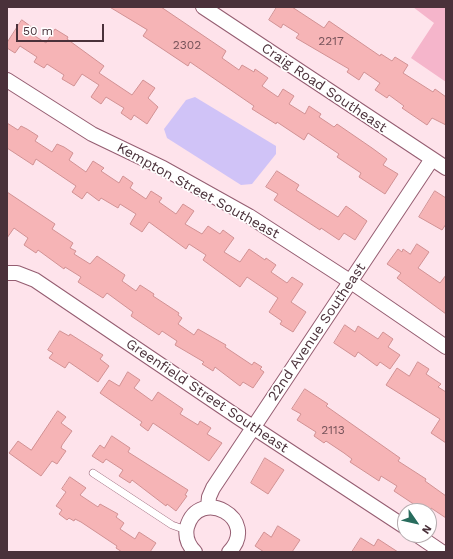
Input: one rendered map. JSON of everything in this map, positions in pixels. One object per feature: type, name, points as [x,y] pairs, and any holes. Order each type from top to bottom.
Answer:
[{"type":"street","name":"Craig Road Southeast","points":[[203,7],[446,168]]},
{"type":"street","name":"Kempton Street Southeast","points":[[7,80],[92,134],[163,168],[249,216],[351,282],[446,347]]},
{"type":"street","name":"22nd Avenue Southeast","points":[[208,507],[209,497],[213,488],[432,159]]},
{"type":"street","name":"Greenfield Street Southeast","points":[[7,273],[17,273],[34,280],[397,522]]},
{"type":"street","points":[[195,552],[188,543],[186,530],[192,518],[202,509],[215,507],[228,512],[236,522],[238,536],[229,552]]},
{"type":"street","points":[[428,543],[442,552]]},
{"type":"lane","points":[[94,473],[172,525],[186,530]]},
{"type":"shaded area","points":[[413,7],[446,7],[446,82],[411,58],[434,23]]},
{"type":"shaded area","points":[[195,97],[276,146],[276,154],[252,184],[241,185],[167,138],[164,129],[186,100]]},
{"type":"building","points":[[110,7],[161,7],[226,51],[222,58],[239,70],[242,65],[254,72],[255,69],[268,78],[262,86],[278,97],[283,89],[294,96],[289,104],[305,114],[309,106],[321,114],[319,117],[334,127],[337,124],[387,159],[383,165],[398,174],[385,194],[359,177],[361,173],[337,157],[339,154],[308,133],[304,140],[277,122],[276,124],[252,109],[254,106],[190,62],[188,66],[143,36],[147,30]]},
{"type":"building","points":[[277,7],[292,7],[324,28],[329,21],[380,56],[381,54],[392,61],[395,57],[408,65],[403,73],[433,92],[435,89],[446,97],[446,125],[432,118],[427,125],[402,108],[404,106],[389,95],[387,98],[375,90],[380,83],[364,72],[359,80],[347,72],[349,69],[296,38],[299,34],[283,24],[281,28],[269,20]]},
{"type":"building","points":[[22,20],[33,28],[30,33],[46,43],[55,29],[68,37],[67,39],[104,66],[99,73],[132,95],[143,80],[155,88],[148,98],[158,107],[147,124],[134,115],[131,120],[121,113],[124,108],[106,97],[101,104],[91,97],[99,85],[82,74],[74,86],[62,79],[64,75],[47,64],[44,68],[34,62],[37,57],[20,46],[15,53],[7,48],[7,43]]},
{"type":"building","points":[[7,123],[18,130],[21,126],[38,136],[35,141],[52,152],[57,144],[64,147],[73,153],[69,160],[86,172],[93,161],[104,168],[101,171],[119,183],[123,176],[133,183],[130,188],[146,199],[151,191],[162,198],[159,202],[176,214],[183,204],[194,211],[185,224],[202,234],[208,226],[220,234],[223,230],[234,238],[224,252],[240,262],[249,249],[265,260],[266,258],[276,265],[271,272],[287,283],[292,277],[303,284],[291,302],[306,312],[293,332],[280,324],[282,321],[269,312],[278,298],[247,277],[240,287],[203,260],[206,255],[189,244],[186,249],[149,222],[142,232],[130,224],[136,214],[120,204],[118,208],[101,198],[99,201],[87,192],[82,199],[72,192],[76,186],[36,159],[33,165],[7,148]]},
{"type":"building","points":[[277,171],[299,185],[296,190],[338,217],[346,206],[367,221],[355,240],[344,233],[339,240],[321,228],[320,230],[274,200],[278,194],[266,187]]},
{"type":"building","points":[[435,191],[446,198],[446,224],[442,230],[419,217]]},
{"type":"building","points":[[7,192],[55,224],[52,229],[73,243],[70,248],[76,251],[74,254],[90,264],[97,256],[125,275],[122,281],[136,291],[140,285],[154,294],[153,296],[179,313],[178,315],[182,318],[178,324],[194,335],[198,329],[226,345],[225,347],[252,365],[254,362],[262,367],[260,369],[264,372],[253,388],[243,382],[240,386],[215,367],[213,371],[202,364],[204,362],[175,345],[177,341],[162,331],[159,335],[131,316],[133,312],[107,293],[103,298],[78,282],[81,277],[65,267],[64,269],[38,250],[36,253],[24,245],[28,238],[14,228],[7,238]]},
{"type":"building","points":[[417,244],[429,252],[418,268],[440,283],[446,275],[446,314],[397,278],[401,273],[387,264],[398,249],[402,252],[403,249],[410,254]]},
{"type":"building","points":[[345,325],[355,332],[358,326],[378,339],[383,332],[393,339],[388,347],[400,355],[390,369],[380,362],[377,366],[358,352],[355,357],[334,343]]},
{"type":"building","points":[[60,331],[69,336],[70,334],[103,355],[100,359],[109,366],[98,382],[69,362],[65,368],[49,358],[53,353],[48,350]]},
{"type":"building","points":[[418,362],[429,369],[426,374],[441,384],[438,387],[446,392],[446,443],[431,433],[440,419],[386,385],[397,368],[409,376]]},
{"type":"building","points":[[128,372],[140,380],[134,388],[152,401],[158,392],[183,409],[180,414],[198,425],[200,421],[211,428],[207,434],[222,443],[209,461],[153,423],[148,431],[140,425],[142,422],[100,393],[109,380],[119,386]]},
{"type":"building","points":[[305,389],[328,404],[326,406],[400,458],[398,461],[426,479],[425,481],[446,496],[446,518],[437,512],[437,503],[412,503],[394,491],[397,486],[381,476],[379,481],[350,462],[352,459],[344,453],[326,441],[324,443],[314,436],[316,432],[297,420],[301,414],[292,409]]},
{"type":"building","points":[[58,411],[66,417],[61,423],[72,431],[61,448],[66,451],[57,464],[52,461],[41,476],[9,453],[18,441],[31,450]]},
{"type":"building","points":[[112,436],[130,448],[128,452],[188,490],[185,495],[187,496],[176,511],[167,504],[166,506],[132,480],[130,483],[119,476],[123,470],[106,459],[103,463],[92,456],[100,445],[104,448]]},
{"type":"building","points":[[265,458],[284,470],[268,494],[251,483]]},
{"type":"building","points":[[70,477],[86,488],[80,495],[98,507],[100,504],[118,514],[116,517],[124,523],[120,529],[135,539],[139,532],[156,543],[150,552],[122,552],[116,548],[117,546],[81,522],[75,519],[74,521],[69,518],[67,520],[59,514],[62,510],[56,506],[66,492],[62,489]]},
{"type":"building","points":[[278,526],[300,540],[292,552],[264,552],[255,546],[264,532],[271,537]]},
{"type":"building","points":[[361,538],[374,546],[378,539],[398,552],[352,552]]}]
